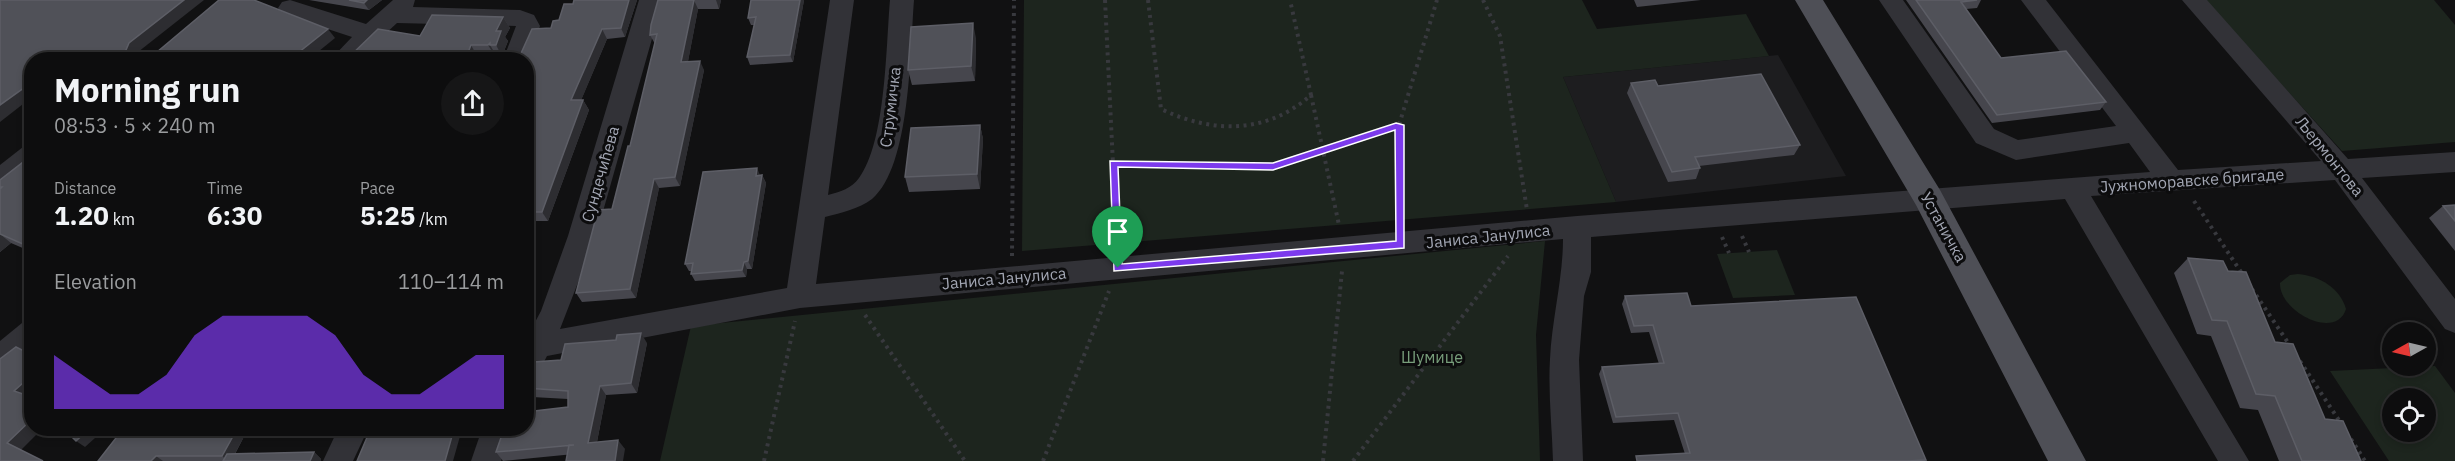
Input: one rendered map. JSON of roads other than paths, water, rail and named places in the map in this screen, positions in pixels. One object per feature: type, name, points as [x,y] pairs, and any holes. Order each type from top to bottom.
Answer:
[{"type":"main road","name":"Устаничка","points":[[1809,0],[1929,199],[2067,461]]},
{"type":"street","name":"Сундечићева","points":[[534,355],[582,236],[651,0]]},
{"type":"street","points":[[800,297],[842,0]]},
{"type":"street","name":"Струмичка","points":[[813,208],[853,198],[868,186],[880,166],[888,140],[902,0]]},
{"type":"street","points":[[1891,0],[1985,136],[2002,146],[2016,150],[2136,133]]},
{"type":"street","points":[[2033,0],[2136,133],[2176,180]]},
{"type":"street","name":"Љермонтова","points":[[2194,0],[2343,170],[2455,321]]},
{"type":"street","points":[[351,52],[399,7],[520,18],[526,21],[526,33],[518,52]]},
{"type":"street","points":[[290,8],[371,34]]},
{"type":"street","points":[[0,180],[24,160]]},
{"type":"street","name":"Јужноморавске бригаде","points":[[1929,199],[2455,162]]},
{"type":"street","points":[[2072,188],[2234,461]]},
{"type":"street","name":"Јаниса Јанулиса","points":[[534,357],[800,297],[1401,245],[1577,227],[1929,199]]},
{"type":"street","points":[[1568,461],[1564,360],[1570,296],[1577,272],[1577,227]]},
{"type":"street","points":[[338,461],[350,436]]},
{"type":"street","points":[[486,461],[495,436]]},
{"type":"park label","name":"Шумице","points":[[1432,357]]}]
